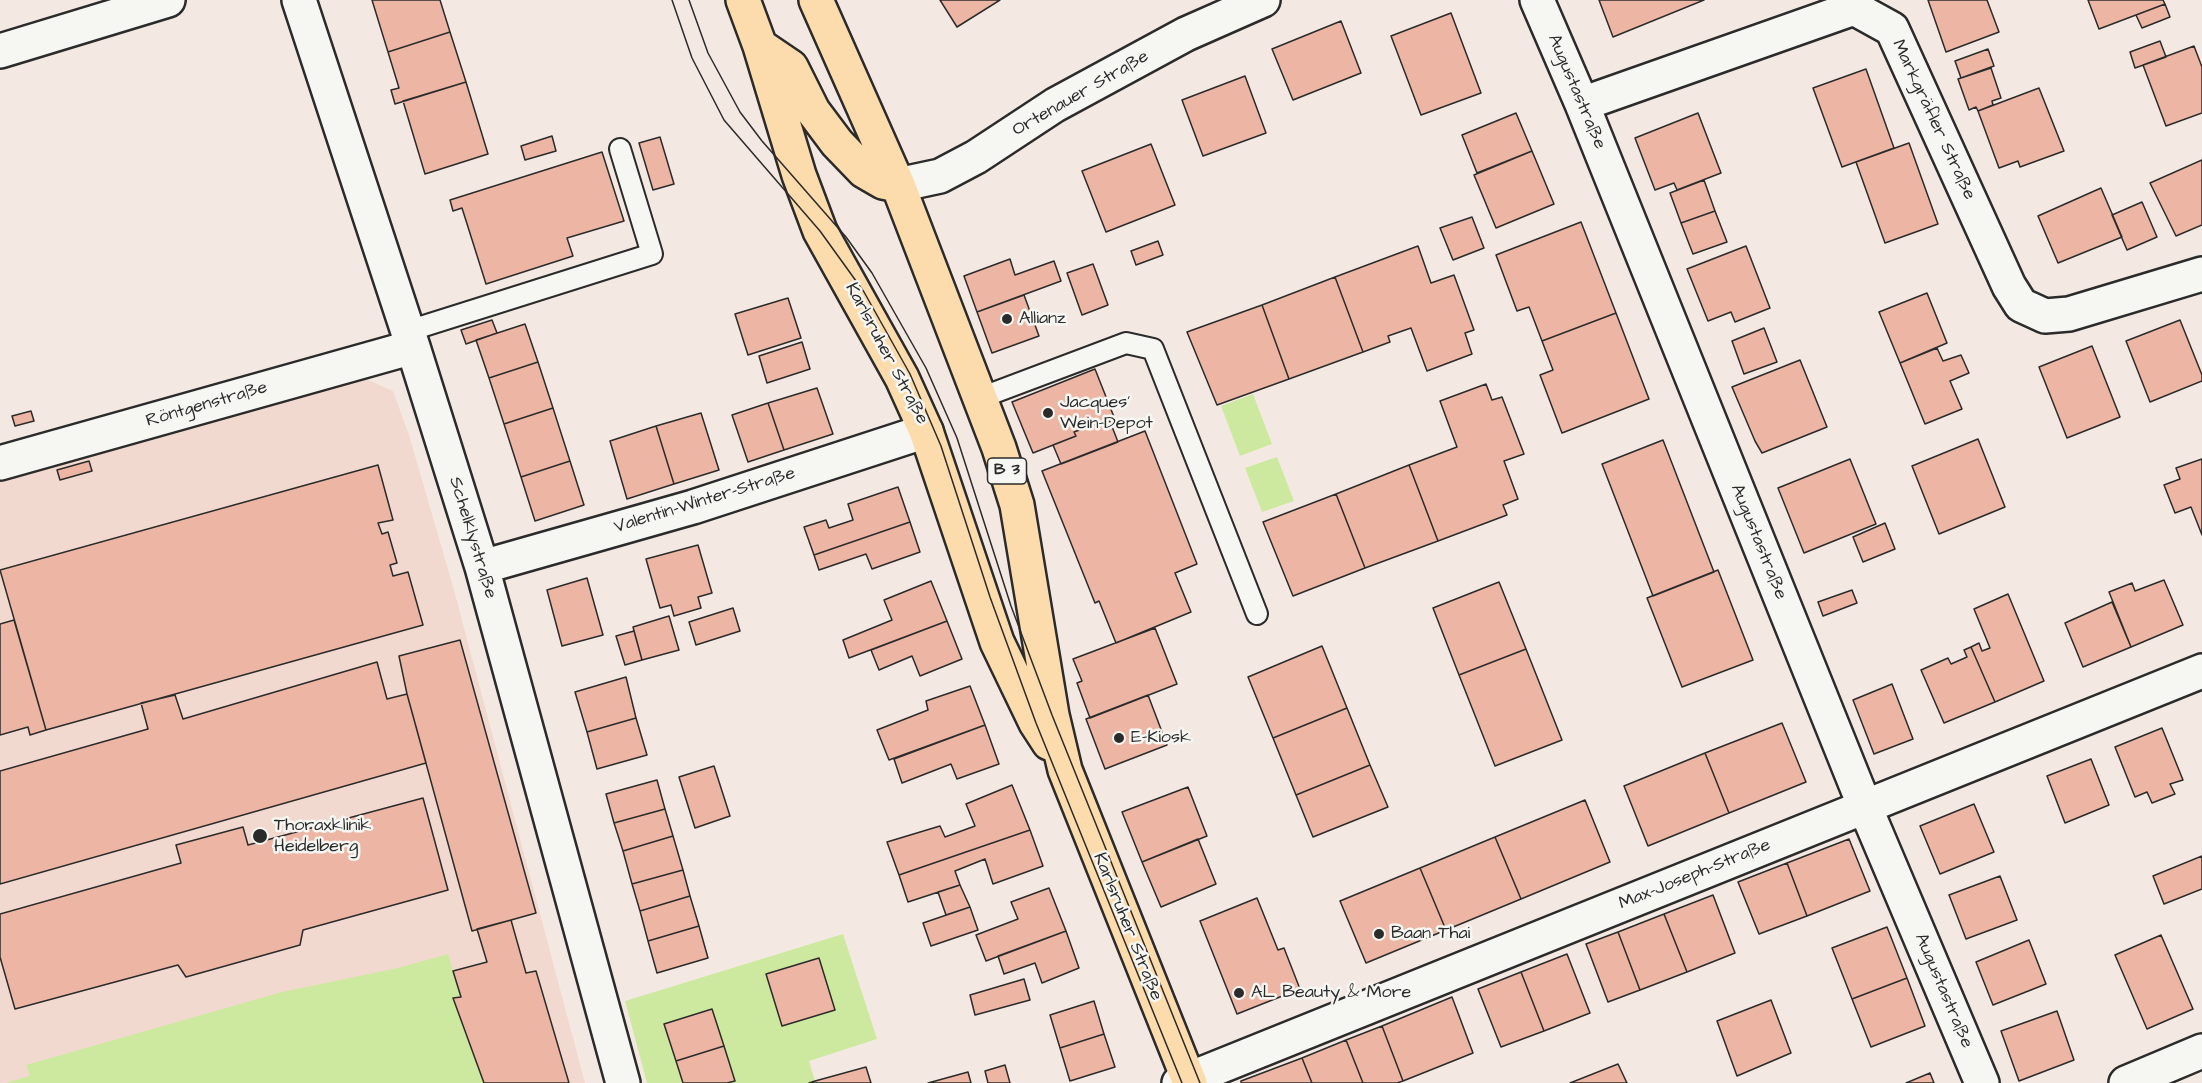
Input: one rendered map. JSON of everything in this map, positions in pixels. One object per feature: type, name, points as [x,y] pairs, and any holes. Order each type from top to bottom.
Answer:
[{"type":"main road","name":"Karlsruher Straße","points":[[743,0],[760,46],[799,175],[820,231],[902,378],[926,431],[997,642],[1036,723],[1065,770]]},
{"type":"main road","name":"Karlsruher Straße","points":[[816,0],[898,185],[999,448],[1017,505],[1052,715],[1065,770],[1186,1082]]},
{"type":"main road","points":[[760,46],[791,67],[813,111],[837,143],[864,171],[883,182],[898,185]]},
{"type":"street","points":[[0,51],[168,0]]},
{"type":"street","name":"Schelklystraße","points":[[298,0],[336,107],[482,567],[623,1083]]},
{"type":"street","name":"Ortenauer Straße","points":[[898,185],[940,176],[976,157],[1055,105],[1186,34],[1263,0]]},
{"type":"street","name":"Augustastraße","points":[[1537,0],[1582,104],[1865,807],[1982,1083]]},
{"type":"street","name":"Markgräfler Straße","points":[[1582,104],[1854,8],[1892,29],[2009,286],[2021,305],[2045,316],[2069,314],[2202,274]]},
{"type":"street","name":"Röntgenstraße","points":[[0,463],[410,339]]},
{"type":"street","name":"Valentin-Winter-Straße","points":[[482,567],[693,507],[926,431]]},
{"type":"street","name":"Max-Joseph-Straße","points":[[1186,1082],[2202,671]]},
{"type":"street","points":[[2126,1083],[2202,1051]]},
{"type":"lane","points":[[410,339],[652,254],[620,150]]},
{"type":"lane","points":[[980,398],[1126,343],[1153,349],[1257,614]]},
{"type":"shaded area","name":"Thoraxklinik Heidelberg","points":[[359,376],[393,391],[409,435],[454,590],[585,1083],[0,1083],[0,477]]},
{"type":"green space","points":[[1253,394],[1272,444],[1240,456],[1221,406]]},
{"type":"green space","points":[[1277,457],[1294,501],[1262,512],[1245,468]]},
{"type":"green space","points":[[843,934],[877,1039],[809,1061],[815,1081],[809,1083],[647,1083],[625,1001]]},
{"type":"green space","points":[[448,954],[461,997],[453,998],[484,1083],[5,1083],[30,1076],[26,1065],[282,992],[398,968]]},
{"type":"building","points":[[372,0],[440,0],[450,32],[388,52]]},
{"type":"building","points":[[940,0],[1000,0],[957,27]]},
{"type":"building","points":[[1599,0],[1704,0],[1613,37]]},
{"type":"building","points":[[1928,0],[1987,0],[1999,32],[1946,52]]},
{"type":"building","points":[[2088,0],[2163,0],[2165,4],[2099,29]]},
{"type":"building","points":[[2165,4],[2170,17],[2142,28],[2136,15]]},
{"type":"building","points":[[1451,13],[1481,93],[1421,115],[1391,36]]},
{"type":"building","points":[[1341,21],[1361,73],[1293,100],[1272,49]]},
{"type":"building","points":[[450,32],[466,82],[395,104],[391,90],[399,88],[388,52]]},
{"type":"building","points":[[2160,41],[2166,57],[2135,68],[2130,52]]},
{"type":"building","points":[[2194,46],[2202,67],[2202,113],[2166,126],[2143,65]]},
{"type":"building","points":[[1988,49],[1994,66],[1961,78],[1955,61]]},
{"type":"building","points":[[1991,68],[2001,98],[1992,101],[1993,105],[1978,111],[1976,107],[1969,110],[1958,79]]},
{"type":"building","points":[[1866,69],[1894,148],[1842,167],[1813,88]]},
{"type":"building","points":[[1245,76],[1266,133],[1203,156],[1182,100]]},
{"type":"building","points":[[466,82],[488,154],[425,174],[403,101]]},
{"type":"building","points":[[2039,88],[2064,151],[2020,167],[2018,161],[1999,168],[1978,111]]},
{"type":"building","points":[[1516,113],[1532,151],[1477,173],[1462,135]]},
{"type":"building","points":[[1698,113],[1721,173],[1677,190],[1674,183],[1655,190],[1635,138]]},
{"type":"building","points":[[552,136],[556,151],[525,160],[521,146]]},
{"type":"building","points":[[660,137],[674,184],[653,190],[639,143]]},
{"type":"building","points":[[1909,143],[1938,224],[1885,243],[1856,162]]},
{"type":"building","points":[[1151,144],[1175,205],[1106,232],[1082,171]]},
{"type":"building","points":[[1532,151],[1554,204],[1496,228],[1474,175]]},
{"type":"building","points":[[602,152],[624,221],[567,238],[573,256],[486,284],[462,208],[453,211],[450,200]]},
{"type":"building","points":[[2202,160],[2202,225],[2176,236],[2150,183]]},
{"type":"building","points":[[1704,180],[1715,211],[1681,223],[1670,193]]},
{"type":"building","points":[[2101,188],[2122,237],[2058,263],[2038,216]]},
{"type":"building","points":[[2142,202],[2157,237],[2127,250],[2112,215]]},
{"type":"building","points":[[1715,211],[1727,242],[1693,254],[1681,223]]},
{"type":"building","points":[[1472,217],[1484,248],[1453,260],[1440,228]]},
{"type":"building","points":[[1581,222],[1616,313],[1542,341],[1529,307],[1517,311],[1496,255]]},
{"type":"building","points":[[1158,241],[1163,255],[1136,265],[1131,251]]},
{"type":"building","points":[[1418,246],[1431,283],[1454,275],[1474,330],[1465,333],[1472,354],[1427,371],[1411,328],[1388,336],[1390,342],[1363,352],[1335,277]]},
{"type":"building","points":[[1746,246],[1770,308],[1735,322],[1731,312],[1708,321],[1687,269]]},
{"type":"building","points":[[1010,259],[1015,275],[1054,261],[1061,281],[977,312],[964,276]]},
{"type":"building","points":[[1093,264],[1108,305],[1082,315],[1067,273]]},
{"type":"building","points":[[1335,277],[1363,352],[1289,379],[1262,305]]},
{"type":"building","points":[[1927,293],[1947,343],[1900,363],[1879,312]]},
{"type":"building","points":[[1024,295],[1039,336],[992,353],[977,312]]},
{"type":"building","points":[[788,298],[801,338],[748,355],[735,314]]},
{"type":"building","points":[[1262,305],[1289,379],[1217,405],[1187,332]]},
{"type":"building","points":[[1616,313],[1649,399],[1562,433],[1540,375],[1553,370],[1542,341]]},
{"type":"building","points":[[492,320],[497,333],[466,344],[461,330]]},
{"type":"building","points":[[2180,320],[2202,375],[2202,381],[2150,402],[2126,341]]},
{"type":"building","points":[[525,324],[538,362],[489,378],[476,340]]},
{"type":"building","points":[[1764,328],[1777,362],[1744,374],[1732,341]]},
{"type":"building","points":[[802,342],[810,369],[767,383],[759,356]]},
{"type":"building","points":[[2092,346],[2120,417],[2067,438],[2039,367]]},
{"type":"building","points":[[1937,348],[1943,361],[1961,355],[1969,373],[1950,381],[1962,409],[1925,424],[1900,363]]},
{"type":"building","points":[[1800,360],[1827,427],[1762,453],[1732,387]]},
{"type":"building","points":[[538,362],[553,408],[504,424],[489,378]]},
{"type":"building","points":[[1095,369],[1114,417],[1074,432],[1076,436],[1033,453],[1012,402]]},
{"type":"building","points":[[1486,384],[1492,400],[1502,397],[1524,454],[1504,461],[1518,499],[1503,505],[1507,515],[1438,541],[1409,465],[1457,447],[1440,401]]},
{"type":"building","points":[[817,388],[833,434],[784,450],[768,403]]},
{"type":"building","points":[[768,403],[784,450],[748,462],[732,415]]},
{"type":"building","points":[[553,408],[570,461],[521,477],[504,424]]},
{"type":"building","points":[[31,411],[34,421],[15,426],[12,416]]},
{"type":"building","points":[[701,413],[719,470],[674,484],[656,426]]},
{"type":"building","points":[[1109,419],[1118,442],[1061,464],[1053,445],[1076,436],[1074,432]]},
{"type":"building","points":[[656,426],[674,484],[627,499],[610,441]]},
{"type":"building","points":[[1145,431],[1197,564],[1175,573],[1191,612],[1116,643],[1099,601],[1095,603],[1042,471]]},
{"type":"building","points":[[1978,439],[2005,507],[1939,534],[1912,466]]},
{"type":"building","points":[[1663,440],[1714,572],[1653,596],[1602,464]]},
{"type":"building","points":[[1850,459],[1876,524],[1804,553],[1778,488]]},
{"type":"building","points":[[2202,459],[2202,535],[2191,507],[2175,513],[2164,485],[2180,479],[2176,468]]},
{"type":"building","points":[[89,461],[92,471],[60,480],[57,470]]},
{"type":"building","points":[[570,461],[584,505],[535,521],[521,477]]},
{"type":"building","points":[[378,465],[393,520],[378,523],[382,534],[388,532],[397,563],[390,565],[393,576],[408,572],[423,625],[46,730],[0,570]]},
{"type":"building","points":[[1409,465],[1438,541],[1365,568],[1336,494]]},
{"type":"building","points":[[898,487],[910,522],[814,555],[804,527],[826,520],[829,528],[853,520],[848,504]]},
{"type":"building","points":[[1336,494],[1365,568],[1293,596],[1263,522]]},
{"type":"building","points":[[910,522],[920,552],[872,569],[866,554],[819,570],[814,555]]},
{"type":"building","points":[[1885,523],[1895,549],[1863,562],[1853,537]]},
{"type":"building","points":[[698,545],[712,593],[698,597],[701,608],[674,616],[671,605],[660,608],[646,559]]},
{"type":"building","points":[[1718,570],[1753,660],[1682,687],[1647,598]]},
{"type":"building","points":[[587,578],[603,635],[562,646],[547,590]]},
{"type":"building","points":[[2164,580],[2183,625],[2131,647],[2109,592],[2132,583],[2135,591]]},
{"type":"building","points":[[931,581],[947,621],[849,658],[843,640],[892,620],[884,600]]},
{"type":"building","points":[[1499,582],[1526,649],[1459,675],[1433,608]]},
{"type":"building","points":[[1852,590],[1857,603],[1823,616],[1818,602]]},
{"type":"building","points":[[2008,594],[2044,681],[1995,702],[1971,647],[1979,643],[1982,651],[1990,648],[1974,609]]},
{"type":"building","points":[[2112,602],[2131,647],[2083,667],[2065,623]]},
{"type":"building","points":[[733,608],[740,631],[696,645],[689,622]]},
{"type":"building","points":[[669,616],[679,650],[642,660],[633,627]]},
{"type":"building","points":[[14,620],[46,730],[30,735],[28,727],[0,735],[0,624]]},
{"type":"building","points":[[947,621],[962,659],[920,676],[912,656],[879,670],[871,650]]},
{"type":"building","points":[[1155,628],[1177,684],[1090,718],[1077,683],[1082,681],[1073,659]]},
{"type":"building","points":[[634,631],[642,660],[625,665],[616,636]]},
{"type":"building","points":[[460,640],[536,913],[472,931],[407,694],[399,656]]},
{"type":"building","points":[[1322,646],[1347,708],[1273,738],[1248,677]]},
{"type":"building","points":[[1971,647],[1995,702],[1944,723],[1921,670],[1948,658],[1951,664],[1967,657],[1964,650]]},
{"type":"building","points":[[1526,649],[1562,740],[1495,766],[1459,675]]},
{"type":"building","points":[[377,662],[387,699],[407,694],[426,763],[0,884],[0,771],[148,729],[141,703],[175,695],[183,719]]},
{"type":"building","points":[[626,677],[636,718],[587,732],[575,692]]},
{"type":"building","points":[[1892,684],[1913,739],[1874,754],[1853,700]]},
{"type":"building","points":[[970,686],[985,725],[889,760],[877,730],[928,710],[926,701]]},
{"type":"building","points":[[1148,695],[1167,745],[1105,769],[1086,719]]},
{"type":"building","points":[[1347,708],[1370,765],[1296,795],[1273,738]]},
{"type":"building","points":[[636,718],[647,755],[597,769],[587,732]]},
{"type":"building","points":[[1782,723],[1806,782],[1729,813],[1705,753]]},
{"type":"building","points":[[985,725],[999,764],[957,779],[951,764],[902,783],[894,759]]},
{"type":"building","points":[[2162,728],[2183,780],[2170,784],[2175,794],[2152,803],[2147,792],[2135,797],[2115,747]]},
{"type":"building","points":[[1705,753],[1729,813],[1648,846],[1624,786]]},
{"type":"building","points":[[2091,759],[2109,805],[2065,823],[2047,776]]},
{"type":"building","points":[[1370,765],[1388,807],[1313,837],[1296,795]]},
{"type":"building","points":[[714,766],[730,816],[695,828],[679,777]]},
{"type":"building","points":[[657,780],[665,809],[614,823],[606,794]]},
{"type":"building","points":[[1012,785],[1030,830],[899,875],[887,842],[940,826],[945,837],[975,826],[966,804]]},
{"type":"building","points":[[1188,787],[1207,836],[1142,862],[1122,812]]},
{"type":"building","points":[[423,798],[448,890],[303,930],[300,945],[186,977],[178,965],[15,1009],[0,957],[0,914],[181,863],[176,845],[243,827],[248,845]]},
{"type":"building","points":[[1585,800],[1610,862],[1521,899],[1495,837]]},
{"type":"building","points":[[1974,804],[1994,852],[1940,874],[1920,826]]},
{"type":"building","points":[[665,809],[673,836],[623,851],[614,823]]},
{"type":"building","points":[[1030,830],[1043,866],[993,884],[985,859],[955,871],[960,885],[908,902],[899,875]]},
{"type":"building","points":[[673,836],[683,870],[632,884],[623,851]]},
{"type":"building","points":[[1495,837],[1521,899],[1446,930],[1420,868]]},
{"type":"building","points":[[1198,839],[1216,884],[1161,907],[1142,862]]},
{"type":"building","points":[[1849,839],[1870,891],[1807,916],[1787,863]]},
{"type":"building","points":[[2202,856],[2202,889],[2164,904],[2153,876]]},
{"type":"building","points":[[1787,863],[1807,916],[1759,934],[1738,882]]},
{"type":"building","points":[[1420,868],[1446,930],[1366,963],[1340,901]]},
{"type":"building","points":[[683,870],[690,896],[640,911],[632,884]]},
{"type":"building","points":[[2000,876],[2017,920],[1966,939],[1949,895]]},
{"type":"building","points":[[960,885],[970,907],[946,915],[938,892]]},
{"type":"building","points":[[1049,888],[1066,931],[986,961],[976,935],[1018,919],[1011,902]]},
{"type":"building","points":[[1713,895],[1735,953],[1687,972],[1664,914]]},
{"type":"building","points":[[690,896],[699,926],[648,941],[640,911]]},
{"type":"building","points":[[1257,898],[1278,950],[1284,948],[1300,989],[1237,1014],[1200,921]]},
{"type":"building","points":[[970,907],[978,930],[931,946],[923,923]]},
{"type":"building","points":[[1664,914],[1687,972],[1640,990],[1618,932]]},
{"type":"building","points":[[511,920],[526,973],[536,971],[569,1083],[484,1083],[453,998],[461,997],[453,971],[487,962],[477,929]]},
{"type":"building","points":[[699,926],[708,958],[657,973],[648,941]]},
{"type":"building","points":[[1887,927],[1907,978],[1852,999],[1832,948]]},
{"type":"building","points":[[1066,931],[1079,968],[1042,983],[1035,963],[1004,974],[998,956]]},
{"type":"building","points":[[1618,932],[1640,990],[1608,1002],[1586,944]]},
{"type":"building","points":[[2161,935],[2193,1009],[2147,1029],[2115,955]]},
{"type":"building","points":[[2029,940],[2046,984],[1993,1005],[1976,962]]},
{"type":"building","points":[[1567,954],[1590,1013],[1544,1031],[1521,972]]},
{"type":"building","points":[[819,958],[835,1010],[782,1026],[766,974]]},
{"type":"building","points":[[1521,972],[1544,1031],[1501,1047],[1478,989]]},
{"type":"building","points":[[1907,978],[1925,1026],[1871,1047],[1852,999]]},
{"type":"building","points":[[1024,979],[1030,1000],[975,1015],[970,995]]},
{"type":"building","points":[[1452,997],[1473,1053],[1403,1081],[1382,1026]]},
{"type":"building","points":[[1771,1000],[1791,1053],[1737,1076],[1717,1021]]},
{"type":"building","points":[[1094,1001],[1104,1034],[1060,1048],[1050,1015]]},
{"type":"building","points":[[712,1009],[724,1046],[676,1061],[664,1024]]},
{"type":"building","points":[[2057,1011],[2074,1060],[2019,1081],[2001,1031]]},
{"type":"building","points":[[1382,1026],[1403,1081],[1363,1083],[1346,1040]]},
{"type":"building","points":[[1104,1034],[1115,1067],[1070,1081],[1060,1048]]},
{"type":"building","points":[[1346,1040],[1363,1083],[1312,1083],[1302,1058]]},
{"type":"building","points":[[724,1046],[735,1081],[683,1083],[676,1061]]},
{"type":"building","points":[[1302,1058],[1312,1083],[1241,1083],[1241,1081]]},
{"type":"building","points":[[1618,1064],[1627,1083],[1570,1083]]},
{"type":"building","points":[[1005,1065],[1010,1083],[988,1083],[985,1071]]},
{"type":"building","points":[[866,1067],[871,1083],[809,1083],[815,1081]]},
{"type":"building","points":[[968,1072],[971,1083],[928,1083]]},
{"type":"building","points":[[1930,1073],[1934,1083],[1906,1083]]},
{"type":"tram line","points":[[672,0],[692,58],[724,120],[820,231],[864,292],[910,374],[941,446],[990,597],[1036,723],[1182,1083]]},
{"type":"tram line","points":[[689,0],[708,53],[740,112],[762,141],[846,237],[872,273],[926,368],[957,438],[1011,606],[1052,715],[1200,1083]]},
{"type":"place","name":"Allianz","points":[[1007,319]]},
{"type":"place","name":"Jacques’ Wein-Depot","points":[[1048,413]]},
{"type":"place","name":"E-Kiosk","points":[[1119,738]]},
{"type":"place","name":"Thoraxklinik Heidelberg","points":[[260,836]]},
{"type":"place","name":"Baan Thai","points":[[1379,934]]},
{"type":"place","name":"AL Beauty & More","points":[[1239,993]]}]
